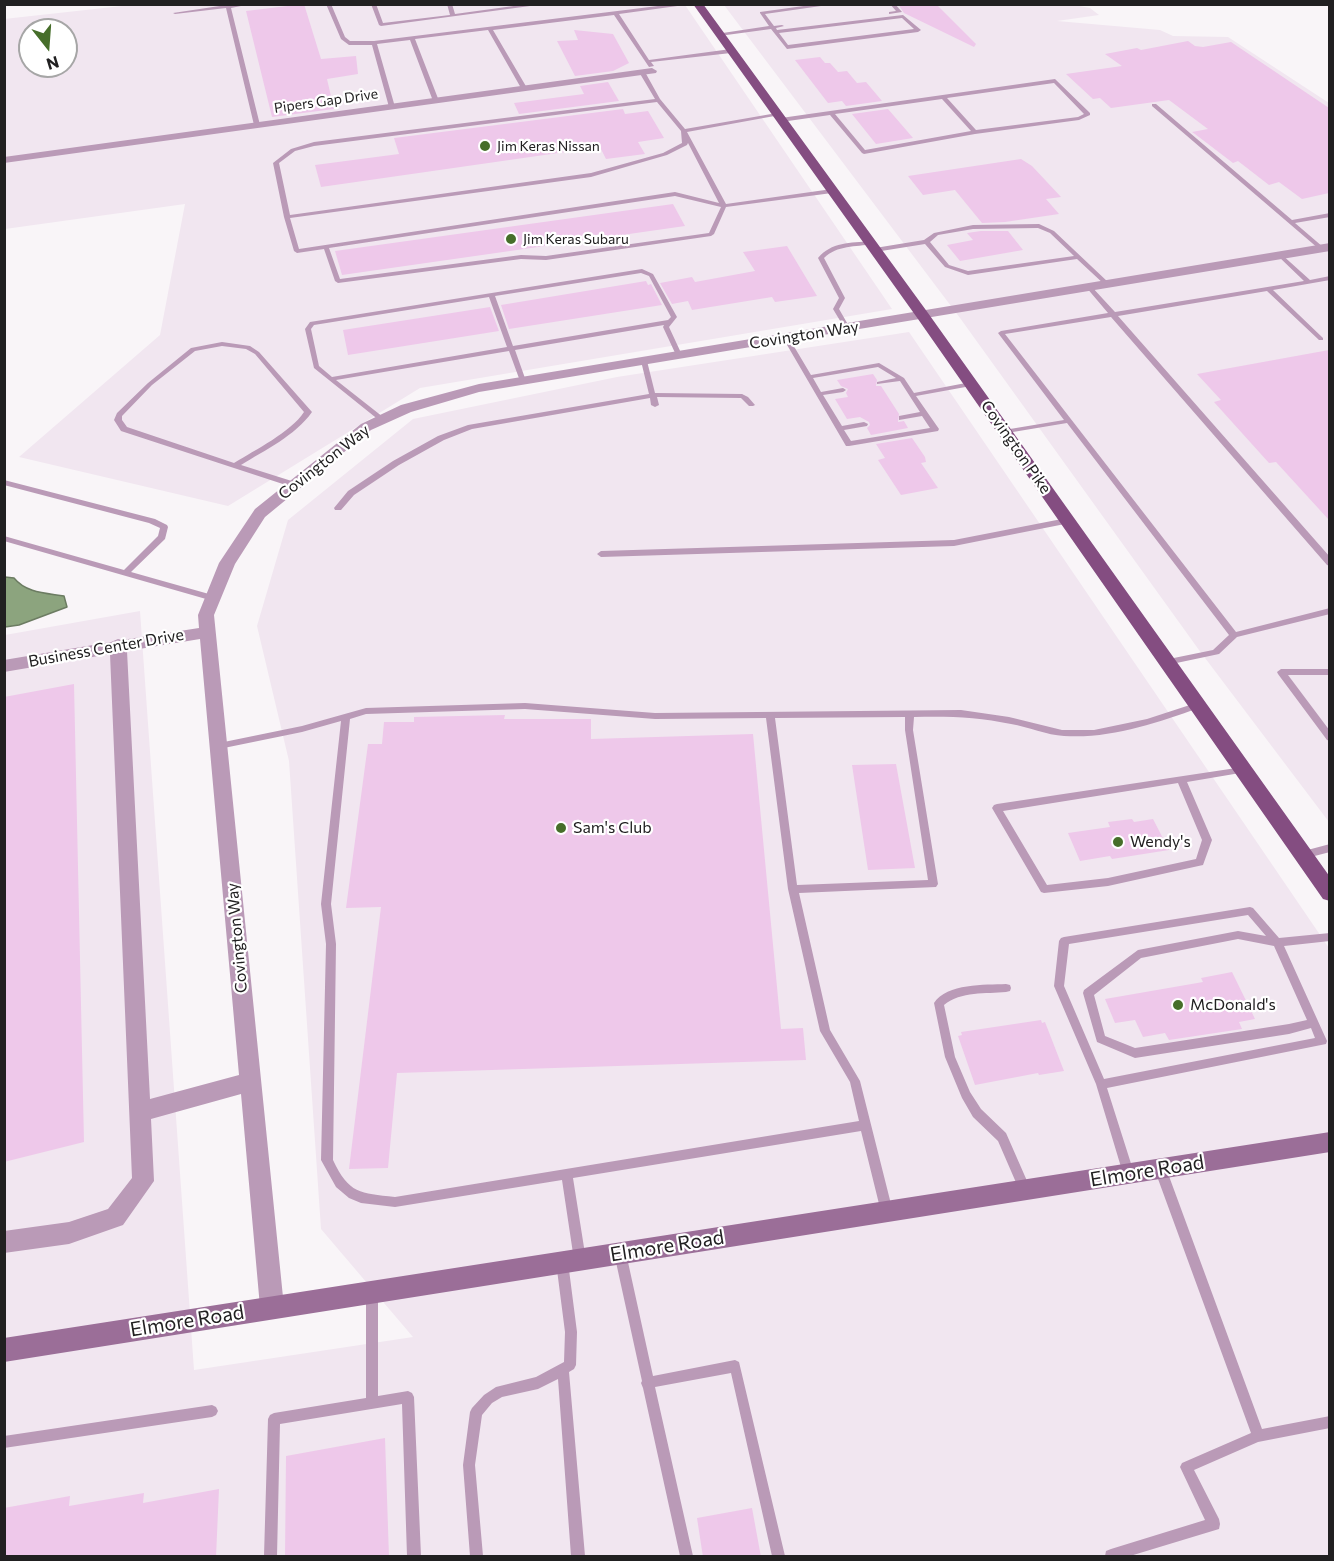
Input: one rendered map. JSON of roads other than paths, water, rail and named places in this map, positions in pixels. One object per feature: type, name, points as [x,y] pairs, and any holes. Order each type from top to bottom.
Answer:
[{"type":"main road","name":"Covington Pike","points":[[698,4],[971,384],[1329,893]]},
{"type":"street","name":"Pipers Gap Drive","points":[[4,160],[436,101],[648,68]]},
{"type":"street","name":"Covington Way","points":[[272,1308],[206,615],[227,563],[260,513],[380,419],[414,405],[468,391],[1325,248]]},
{"type":"street","name":"Business Center Drive","points":[[4,666],[118,645],[208,632]]},
{"type":"street","points":[[4,1242],[69,1233],[115,1217],[143,1180],[118,645]]},
{"type":"street","points":[[139,1112],[250,1081]]},
{"type":"street","name":"Elmore Road","points":[[4,1350],[1329,1142]]},
{"type":"lane","points":[[175,13],[249,4]]},
{"type":"lane","points":[[328,4],[344,38],[349,43],[412,39],[690,4]]},
{"type":"lane","points":[[373,4],[381,25],[543,4]]},
{"type":"lane","points":[[448,4],[453,16]]},
{"type":"lane","points":[[833,4],[762,14],[787,47],[918,30],[892,4]]},
{"type":"lane","points":[[228,7],[257,126]]},
{"type":"lane","points":[[616,14],[648,68],[658,99],[684,131],[724,206]]},
{"type":"lane","points":[[648,68],[724,41],[775,30],[901,14]]},
{"type":"lane","points":[[490,29],[524,88]]},
{"type":"lane","points":[[412,39],[436,101]]},
{"type":"lane","points":[[374,43],[393,106]]},
{"type":"lane","points":[[684,131],[1056,81],[1088,114],[1079,118],[975,132],[864,152],[831,113]]},
{"type":"lane","points":[[943,97],[975,132]]},
{"type":"lane","points":[[658,99],[314,144],[293,150],[276,163],[286,217],[297,252],[675,194],[724,206],[832,191]]},
{"type":"lane","points":[[1154,105],[1289,222],[1325,248]]},
{"type":"lane","points":[[286,217],[591,174],[665,154],[685,144],[684,131]]},
{"type":"lane","points":[[326,247],[338,281],[521,257],[546,258],[711,234],[724,206]]},
{"type":"lane","points":[[1289,222],[1329,214]]},
{"type":"lane","points":[[847,328],[836,309],[842,298],[821,258],[825,252],[834,248],[926,242],[936,234],[973,227],[1039,226],[1052,232],[1107,284]]},
{"type":"lane","points":[[926,242],[947,266],[968,273],[1078,256]]},
{"type":"lane","points":[[1280,255],[1309,282]]},
{"type":"lane","points":[[380,419],[316,367],[308,329],[312,323],[642,271],[651,274],[674,317],[666,327],[679,355]]},
{"type":"lane","points":[[1234,635],[1001,333],[1329,278]]},
{"type":"lane","points":[[1089,287],[1329,563]]},
{"type":"lane","points":[[1269,289],[1321,339]]},
{"type":"lane","points":[[491,295],[523,381]]},
{"type":"lane","points":[[332,379],[670,322]]},
{"type":"lane","points":[[786,338],[839,429],[849,444],[935,429],[902,379],[879,365],[809,377]]},
{"type":"lane","points":[[236,465],[297,424],[307,416],[308,412],[275,376],[267,362],[248,347],[222,344],[193,349],[150,384],[119,415],[118,420],[124,429],[295,485]]},
{"type":"lane","points":[[644,361],[654,395],[654,405]]},
{"type":"lane","points":[[879,383],[902,379]]},
{"type":"lane","points":[[912,395],[971,384]]},
{"type":"lane","points":[[819,394],[843,390]]},
{"type":"lane","points":[[338,508],[351,493],[400,461],[441,438],[471,427],[654,395],[742,396],[747,398],[751,405]]},
{"type":"lane","points":[[902,418],[924,413]]},
{"type":"lane","points":[[1004,432],[1068,421]]},
{"type":"lane","points":[[839,429],[864,424]]},
{"type":"lane","points":[[4,482],[152,521],[164,527],[162,537],[124,573]]},
{"type":"lane","points":[[601,554],[954,543],[1067,521]]},
{"type":"lane","points":[[4,538],[213,598]]},
{"type":"lane","points":[[1167,662],[1216,652],[1234,635],[1329,611]]},
{"type":"lane","points":[[1329,672],[1281,672],[1329,738]]},
{"type":"lane","points":[[219,746],[288,733],[366,711],[525,706],[655,716],[961,713],[1010,720],[1062,733],[1094,733],[1148,722],[1196,706]]},
{"type":"lane","points":[[793,889],[933,884],[909,730],[910,714]]},
{"type":"lane","points":[[770,716],[793,889],[825,1031],[855,1081],[887,1212]]},
{"type":"lane","points":[[346,717],[326,904],[331,944],[327,1160],[336,1180],[348,1194],[395,1202],[866,1125]]},
{"type":"lane","points":[[1181,779],[1207,840],[1200,862],[1108,882],[1044,889],[997,808],[1181,779],[1243,770]]},
{"type":"lane","points":[[1303,855],[1329,848]]},
{"type":"lane","points":[[1101,1084],[1322,1041],[1277,942],[1250,911],[1064,941],[1059,986],[1101,1084],[1128,1173]]},
{"type":"lane","points":[[1313,1023],[1135,1053],[1101,1039],[1088,993],[1138,954],[1238,935],[1277,942],[1329,937]]},
{"type":"lane","points":[[1006,988],[958,993],[944,998],[939,1003],[950,1057],[966,1095],[977,1113],[1002,1137],[1025,1190]]},
{"type":"lane","points":[[1160,1168],[1258,1436]]},
{"type":"lane","points":[[476,1557],[469,1465],[476,1412],[488,1399],[500,1391],[538,1383],[570,1365],[571,1261],[567,1174]]},
{"type":"lane","points":[[620,1253],[686,1557]]},
{"type":"lane","points":[[372,1292],[372,1404]]},
{"type":"lane","points":[[647,1383],[735,1366],[778,1557]]},
{"type":"lane","points":[[563,1370],[578,1557]]},
{"type":"lane","points":[[270,1557],[274,1419],[408,1397],[414,1557]]},
{"type":"lane","points":[[4,1442],[213,1411]]},
{"type":"lane","points":[[1111,1557],[1214,1524],[1186,1467],[1258,1436],[1329,1422]]},
{"type":"place","name":"Jim Keras Nissan","points":[[485,146]]},
{"type":"place","name":"Jim Keras Subaru","points":[[511,239]]},
{"type":"place","name":"Sam's Club","points":[[561,828]]},
{"type":"place","name":"Wendy's","points":[[1118,842]]},
{"type":"place","name":"McDonald's","points":[[1178,1005]]}]
